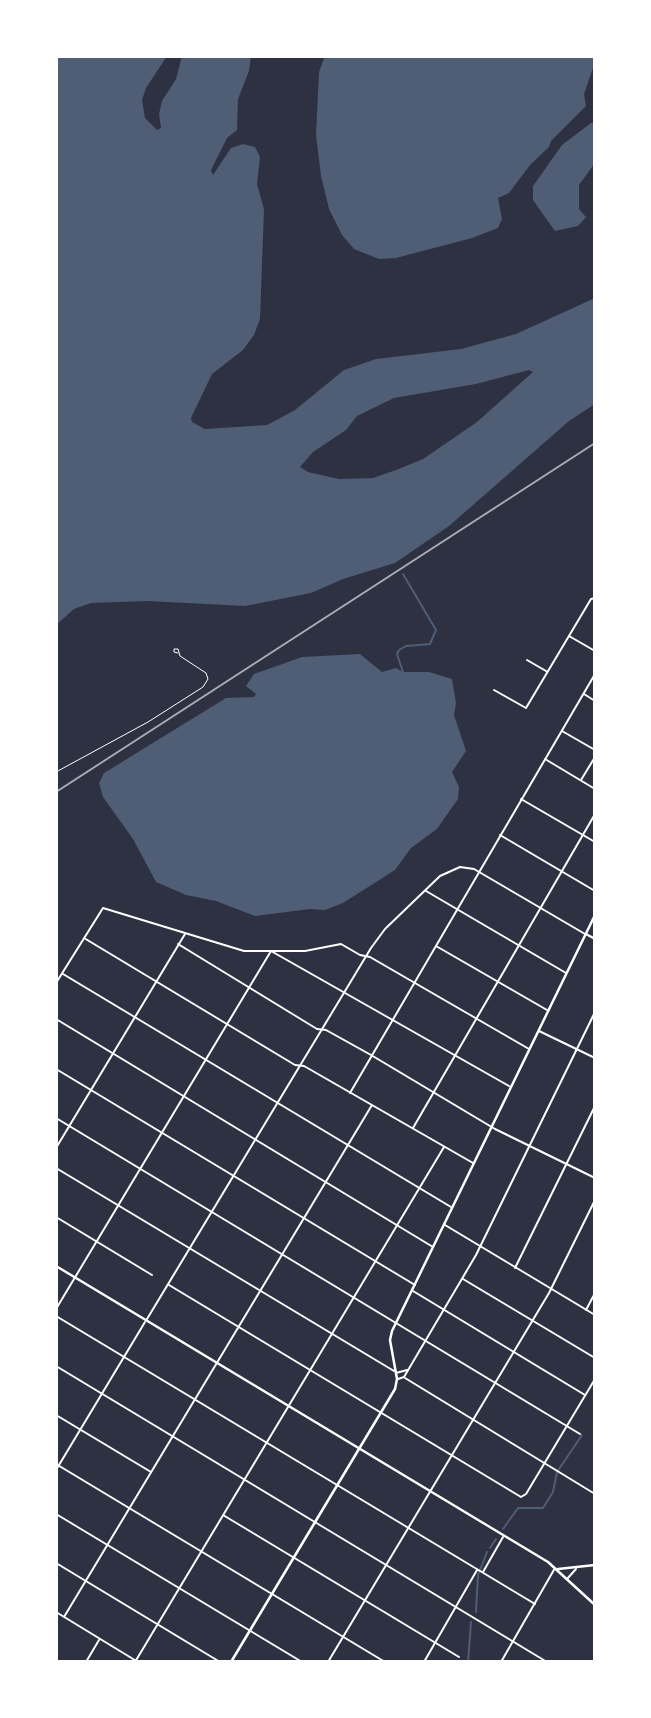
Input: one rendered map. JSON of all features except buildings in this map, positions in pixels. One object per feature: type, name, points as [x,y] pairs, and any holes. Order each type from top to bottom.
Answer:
[{"type":"main road","points":[[231,1662],[381,1413],[397,1379],[390,1340],[396,1323],[595,915]]},
{"type":"main road","points":[[586,934],[595,939]]},
{"type":"main road","points":[[56,1266],[557,1568],[595,1605]]},
{"type":"main road","points":[[557,1568],[576,1569],[595,1565]]},
{"type":"street","points":[[494,690],[526,708],[594,597]]},
{"type":"street","points":[[569,636],[595,651]]},
{"type":"street","points":[[527,660],[547,672]]},
{"type":"street","points":[[351,1093],[520,798],[595,674]]},
{"type":"street","points":[[583,694],[595,701]]},
{"type":"street","points":[[562,730],[595,750]]},
{"type":"street","points":[[581,781],[595,757]]},
{"type":"street","points":[[544,759],[595,789]]},
{"type":"street","points":[[520,798],[595,842]]},
{"type":"street","points":[[413,1129],[595,814]]},
{"type":"street","points":[[499,835],[595,891]]},
{"type":"street","points":[[56,1470],[380,935],[440,876],[455,868],[466,867],[586,934]]},
{"type":"street","points":[[425,890],[567,973]]},
{"type":"street","points":[[56,983],[102,908],[244,951],[305,951],[341,944],[415,982],[529,1049]]},
{"type":"street","points":[[56,1148],[185,933]]},
{"type":"street","points":[[83,937],[227,1024],[473,1163]]},
{"type":"street","points":[[178,944],[249,988],[492,1126],[595,1178]]},
{"type":"street","points":[[435,946],[548,1011]]},
{"type":"street","points":[[56,1309],[271,951]]},
{"type":"street","points":[[271,951],[511,1087]]},
{"type":"street","points":[[62,974],[452,1208]]},
{"type":"street","points":[[404,1377],[480,1246],[595,1012]]},
{"type":"street","points":[[56,1019],[433,1247]]},
{"type":"street","points":[[538,1031],[595,1058]]},
{"type":"street","points":[[56,1069],[415,1285]]},
{"type":"street","points":[[64,1617],[372,1105]]},
{"type":"street","points":[[515,1268],[595,1106]]},
{"type":"street","points":[[56,1118],[580,1434]]},
{"type":"street","points":[[56,1612],[136,1662],[444,1147]]},
{"type":"street","points":[[56,1168],[396,1373],[408,1369]]},
{"type":"street","points":[[328,1662],[533,1321],[595,1200]]},
{"type":"street","points":[[56,1217],[152,1275]]},
{"type":"street","points":[[444,1224],[595,1315]]},
{"type":"street","points":[[462,1278],[595,1358]]},
{"type":"street","points":[[168,1284],[523,1497],[595,1379]]},
{"type":"street","points":[[412,1291],[586,1395]]},
{"type":"street","points":[[586,1310],[595,1293]]},
{"type":"street","points":[[56,1317],[535,1604]]},
{"type":"street","points":[[56,1366],[547,1662]]},
{"type":"street","points":[[397,1379],[404,1377],[595,1494]]},
{"type":"street","points":[[56,1415],[151,1473]]},
{"type":"street","points":[[57,1465],[385,1662]]},
{"type":"street","points":[[56,1514],[302,1662]]},
{"type":"street","points":[[223,1515],[459,1657]]},
{"type":"street","points":[[424,1662],[504,1536]]},
{"type":"street","points":[[56,1563],[220,1662]]},
{"type":"street","points":[[501,1662],[557,1568]]},
{"type":"street","points":[[567,1579],[576,1569]]},
{"type":"street","points":[[86,1662],[100,1639]]},
{"type":"lane","points":[[56,772],[148,722],[203,687],[207,681],[206,673],[178,653]]},
{"type":"water","points":[[56,56],[167,56],[146,88],[142,100],[145,118],[157,130],[161,128],[159,114],[162,101],[176,79],[182,56],[251,56],[249,71],[238,99],[237,130],[227,138],[211,170],[213,175],[231,148],[243,144],[255,147],[260,157],[257,184],[264,209],[260,319],[254,335],[243,350],[212,374],[191,418],[192,422],[205,429],[267,425],[295,410],[344,370],[376,359],[461,349],[516,334],[595,298],[595,404],[569,421],[449,526],[395,563],[343,579],[311,593],[245,606],[147,601],[91,603],[74,609],[56,625]],"holes":[[[529,370],[533,372],[477,422],[423,459],[373,478],[339,479],[308,472],[300,467],[313,452],[346,430],[357,416],[394,398],[476,384]]]},
{"type":"water","points":[[325,56],[595,56],[595,62],[584,94],[586,106],[551,141],[549,147],[530,165],[509,193],[498,198],[502,219],[498,228],[472,238],[396,258],[379,259],[354,249],[342,235],[329,209],[321,176],[316,135],[319,72]]},
{"type":"water","points":[[591,123],[595,123],[595,163],[579,185],[579,209],[586,217],[578,226],[555,231],[533,200],[533,186],[562,145]]},
{"type":"water","points":[[360,654],[382,672],[396,668],[403,672],[429,672],[452,679],[456,703],[454,715],[466,751],[452,772],[459,787],[458,799],[437,829],[411,848],[395,870],[343,903],[325,910],[310,909],[255,916],[216,901],[186,895],[156,882],[133,839],[103,797],[99,783],[104,773],[226,698],[254,697],[256,694],[246,686],[254,674],[302,657]]},
{"type":"waterway","points":[[403,574],[436,630],[430,644],[406,646],[399,650],[397,654],[403,672]]},
{"type":"waterway","points":[[503,1529],[518,1508],[543,1508],[553,1492],[557,1472],[582,1435]]},
{"type":"waterway","points":[[490,1548],[496,1539]]},
{"type":"waterway","points":[[476,1612],[478,1575],[487,1552]]},
{"type":"waterway","points":[[468,1662],[471,1622]]},
{"type":"railway","points":[[56,792],[595,443]]}]
